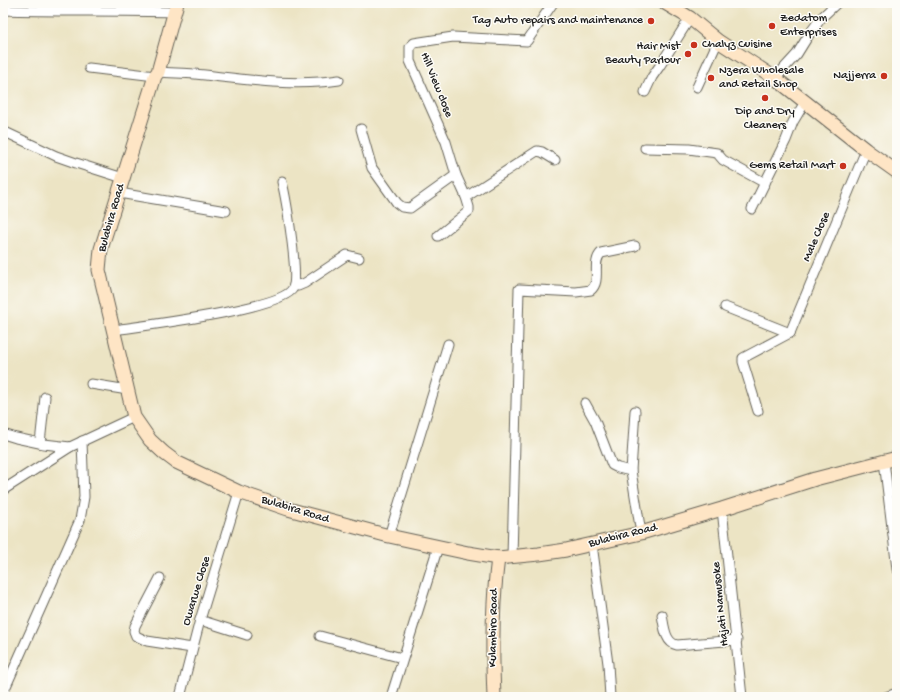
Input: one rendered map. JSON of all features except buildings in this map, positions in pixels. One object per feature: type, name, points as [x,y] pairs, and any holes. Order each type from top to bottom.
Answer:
[{"type":"street","name":"Hill View close","points":[[466,197],[456,175],[446,142],[410,61],[410,47],[414,43],[453,37],[527,41],[554,3]]},
{"type":"street","points":[[666,3],[690,18],[718,41],[775,78],[866,150],[897,172]]},
{"type":"street","points":[[775,78],[797,54],[822,17],[837,3]]},
{"type":"street","points":[[3,10],[36,11],[176,8]]},
{"type":"street","name":"Bulabira Road","points":[[176,8],[101,249],[99,270],[134,417],[150,440],[176,462],[239,492],[320,519],[468,554],[498,558],[566,550],[641,533],[815,479],[897,458]]},
{"type":"street","points":[[645,92],[652,77],[690,18]]},
{"type":"street","points":[[697,87],[718,41]]},
{"type":"street","points":[[89,68],[156,74],[194,74],[300,83],[320,83],[339,80]]},
{"type":"street","points":[[752,209],[786,140],[792,122],[805,102]]},
{"type":"street","points":[[361,129],[372,168],[397,203],[402,207],[410,208],[456,175]]},
{"type":"street","points":[[3,131],[69,161],[123,178]]},
{"type":"street","points":[[645,148],[689,149],[717,153],[723,160],[765,182]]},
{"type":"street","name":"Male Close","points":[[790,333],[866,150]]},
{"type":"street","points":[[438,236],[469,211],[470,207],[466,197],[537,151],[542,152],[555,160]]},
{"type":"street","points":[[114,330],[206,316],[252,307],[289,292],[294,285],[292,246],[286,198],[282,182]]},
{"type":"street","points":[[119,193],[226,212]]},
{"type":"street","points":[[512,557],[519,289],[576,292],[591,290],[596,283],[597,256],[601,253],[635,246]]},
{"type":"street","points":[[294,285],[298,286],[305,283],[347,255],[358,258]]},
{"type":"street","points":[[725,307],[790,333]]},
{"type":"street","points":[[758,411],[743,362],[744,358],[790,333]]},
{"type":"street","points":[[389,536],[448,344]]},
{"type":"street","points":[[91,384],[128,390]]},
{"type":"street","points":[[40,443],[45,396]]},
{"type":"street","points":[[585,403],[612,465],[630,471]]},
{"type":"street","points":[[635,411],[630,471],[641,533]]},
{"type":"street","points":[[3,490],[70,447],[134,417]]},
{"type":"street","points":[[3,434],[40,443],[70,447]]},
{"type":"street","points":[[3,693],[80,520],[84,497],[82,441]]},
{"type":"street","points":[[884,461],[897,569]]},
{"type":"street","name":"Owarwe Close","points":[[180,697],[200,620],[239,492]]},
{"type":"street","name":"Hajati Namusoke","points":[[722,509],[742,697]]},
{"type":"street","points":[[592,544],[608,664],[610,697]]},
{"type":"street","points":[[391,697],[438,547]]},
{"type":"street","name":"Kulambiro Road","points":[[494,697],[492,653],[498,558]]},
{"type":"street","points":[[160,578],[135,626],[134,631],[136,636],[147,642],[192,648]]},
{"type":"street","points":[[662,615],[669,641],[672,644],[677,645],[737,640]]},
{"type":"street","points":[[200,620],[247,635]]},
{"type":"street","points":[[320,636],[402,658]]},
{"type":"street","points":[[886,697],[897,693]]},
{"type":"place","name":"Tag Auto repairs and maintenance","points":[[651,21]]},
{"type":"place","name":"Zedatom Enterprises","points":[[772,26]]},
{"type":"place","name":"Chalyz Cuisine","points":[[694,45]]},
{"type":"place","name":"Hair Mist Beauty Parlour","points":[[688,54]]},
{"type":"place","name":"Najjerra","points":[[884,76]]},
{"type":"place","name":"Nzera Wholesale and Retail Shop","points":[[711,78]]},
{"type":"place","name":"Dip and Dry Cleaners","points":[[765,98]]},
{"type":"place","name":"Gems Retail Mart","points":[[843,166]]}]
